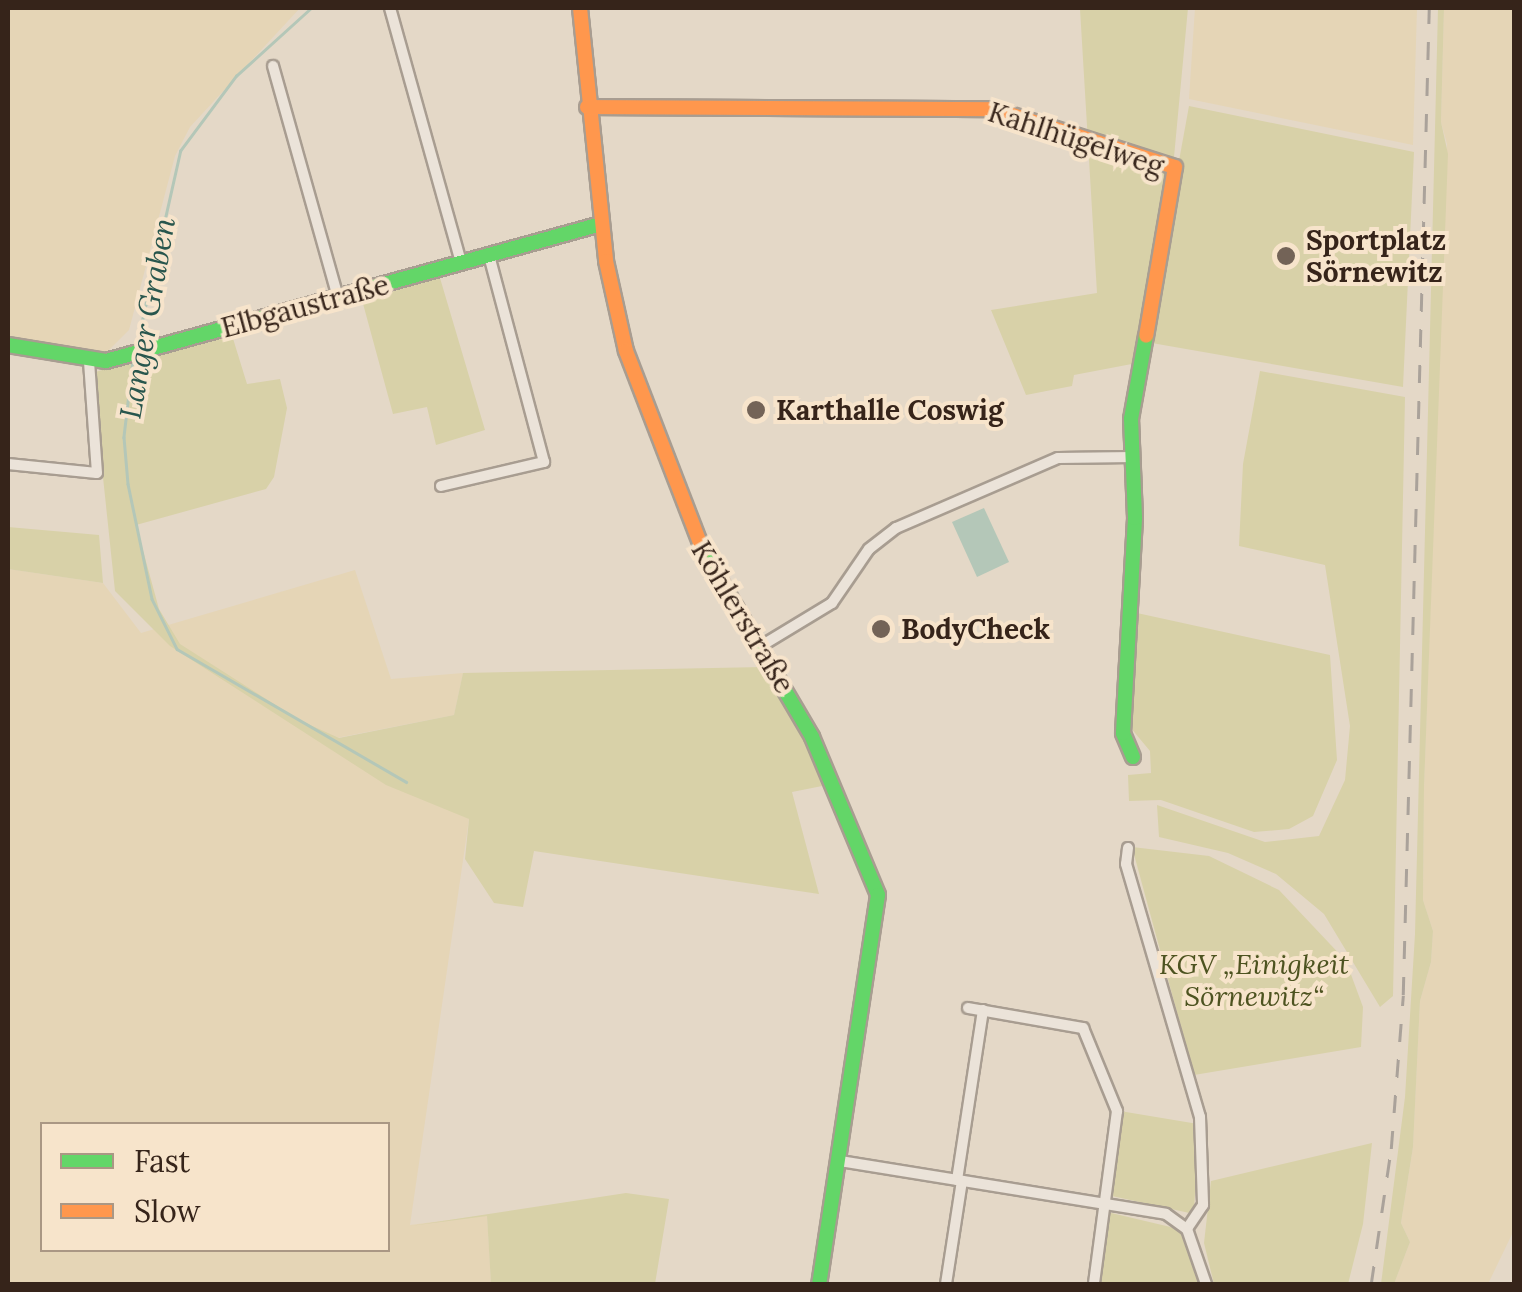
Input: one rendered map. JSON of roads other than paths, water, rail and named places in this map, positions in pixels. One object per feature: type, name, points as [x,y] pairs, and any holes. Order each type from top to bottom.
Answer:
[{"type":"street","points":[[390,8],[462,264]]},
{"type":"street","name":"Köhlerstraße","points":[[580,8],[601,224],[621,333],[694,536],[761,646],[823,760],[878,894],[819,1284]]},
{"type":"street","points":[[273,66],[338,298]]},
{"type":"street","name":"Kahlhügelweg","points":[[587,106],[994,109],[1175,167],[1132,438],[1133,457]]},
{"type":"street","name":"Elbgaustraße","points":[[8,345],[89,361],[135,353],[601,224]]},
{"type":"street","points":[[442,486],[544,462],[489,256]]},
{"type":"street","points":[[8,464],[97,473],[89,361]]},
{"type":"street","points":[[761,646],[832,603],[869,549],[896,528],[1058,458],[1133,457],[1123,734],[1134,757]]},
{"type":"street","points":[[1128,848],[1126,864],[1200,1117],[1202,1205],[1187,1230]]},
{"type":"street","points":[[968,1008],[1084,1028],[1117,1111],[1094,1284]]},
{"type":"street","points":[[946,1284],[983,1010]]},
{"type":"street","points":[[840,1161],[1166,1214],[1187,1230],[1206,1284]]},
{"type":"waterway","name":"Langer Graben","points":[[136,347],[180,151],[236,76],[311,8]]},
{"type":"waterway","name":"Langer Graben","points":[[133,360],[124,437],[128,484],[152,599],[177,649],[406,782]]},
{"type":"railway","points":[[1371,1284],[1391,1149],[1403,995],[1429,8]]},
{"type":"place","name":"Sportplatz Sörnewitz","points":[[1286,256]]},
{"type":"place","name":"Karthalle Coswig","points":[[756,410]]},
{"type":"place","name":"BodyCheck","points":[[881,629]]},
{"type":"park label","name":"KGV „Einigkeit Sörnewitz“","points":[[1254,980]]}]
